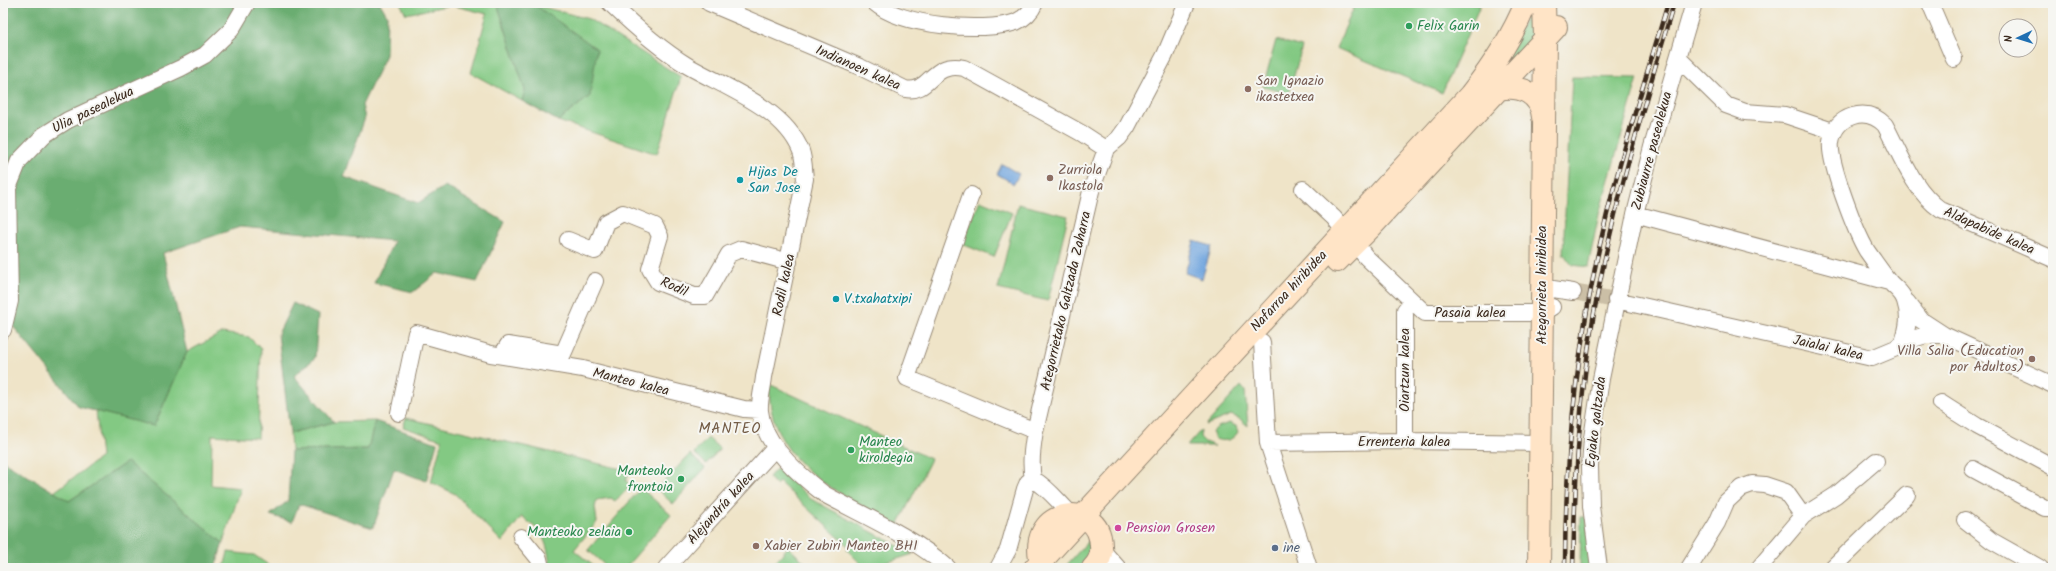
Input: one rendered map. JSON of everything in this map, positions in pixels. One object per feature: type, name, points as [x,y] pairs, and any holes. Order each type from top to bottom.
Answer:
[{"type":"main road","name":"Nafarroa hiribidea","points":[[1083,519],[1262,342],[1491,69],[1511,38],[1526,3]]},
{"type":"main road","name":"Ategorrieta hiribidea","points":[[1544,3],[1550,33],[1553,299],[1548,568]]},
{"type":"main road","name":"Ategorrieta hiribidea","points":[[1539,568],[1541,443],[1553,299],[1543,121],[1550,33],[1556,3]]},
{"type":"main road","name":"Nafarroa hiribidea","points":[[1043,566],[1083,519],[1349,237],[1370,228],[1550,33]]},
{"type":"main road","points":[[1499,89],[1513,87],[1527,91],[1537,101],[1543,121]]},
{"type":"main road","points":[[1043,566],[1039,539],[1045,527],[1056,518],[1083,519],[1100,536],[1101,548],[1098,561],[1093,568]]},
{"type":"street","name":"Ulia pasealekua","points":[[3,330],[10,301],[8,188],[18,161],[44,135],[68,120],[181,68],[205,55],[231,30],[247,3]]},
{"type":"street","name":"Rodil kalea","points":[[610,3],[636,29],[687,66],[774,115],[788,130],[801,152],[805,179],[764,377],[760,410],[762,422],[776,447],[790,463],[824,494],[916,543],[931,553],[948,568]]},
{"type":"street","name":"Indianoen kalea","points":[[708,3],[860,67],[905,89],[912,90],[920,87],[943,68],[953,66],[964,68],[1083,134],[1106,149]]},
{"type":"street","points":[[875,3],[907,18],[940,26],[990,26],[1016,22],[1030,13],[1035,3]]},
{"type":"street","name":"Ategorrietako Galtzada Zaharra","points":[[1045,527],[1050,512],[1031,461],[1035,432],[1091,191],[1106,149],[1119,138],[1127,128],[1165,55],[1187,3]]},
{"type":"street","name":"Zubiaurre pasealekua","points":[[1616,300],[1635,214],[1652,147],[1694,3]]},
{"type":"street","points":[[1930,3],[1954,60]]},
{"type":"street","points":[[1678,58],[1726,105],[1745,112],[1785,115],[1833,131],[1830,144],[1834,167],[1855,226],[1867,250],[1889,282],[1901,292],[1905,300],[1921,320],[1944,335]]},
{"type":"street","name":"Aldapabide kalea","points":[[1833,131],[1838,124],[1858,114],[1878,118],[1885,126],[1917,185],[1931,203],[1952,216],[2053,259]]},
{"type":"street","name":"Pasaia kalea","points":[[1303,190],[1334,218],[1349,237],[1425,313],[1553,299]]},
{"type":"street","points":[[971,195],[906,378],[1035,432]]},
{"type":"street","name":"Rodil","points":[[568,240],[596,251],[606,222],[623,213],[655,226],[660,236],[650,269],[658,282],[694,296],[705,296],[729,254],[741,249],[790,257]]},
{"type":"street","points":[[1635,214],[1889,282]]},
{"type":"street","points":[[502,355],[508,345],[563,354],[595,282]]},
{"type":"street","name":"Jaialai kalea","points":[[1616,300],[1872,358],[1896,348],[1903,342],[1926,335],[1944,335],[2053,385]]},
{"type":"street","name":"Egiako galtzada","points":[[1599,568],[1591,506],[1592,438],[1616,300]]},
{"type":"street","points":[[1903,342],[1909,317],[1905,300]]},
{"type":"street","name":"Oiartzun kalea","points":[[1405,441],[1405,310],[1413,302]]},
{"type":"street","name":"Manteo kalea","points":[[399,413],[416,332],[502,355],[560,364],[744,409],[760,410]]},
{"type":"street","points":[[1262,342],[1268,443],[1309,568]]},
{"type":"street","points":[[1941,403],[1977,426],[2053,467]]},
{"type":"street","name":"Errenteria kalea","points":[[1268,443],[1405,441],[1541,443]]},
{"type":"street","name":"Alejandría kalea","points":[[666,568],[776,447]]},
{"type":"street","points":[[1759,568],[1803,516],[1836,495],[1876,461]]},
{"type":"street","points":[[1973,469],[2045,508],[2053,508]]},
{"type":"street","points":[[998,568],[1008,550],[1028,482],[1040,483]]},
{"type":"street","name":"Ategorrietako Galtzada Zaharra","points":[[1040,483],[1057,501],[1083,519]]},
{"type":"street","points":[[1689,568],[1717,524],[1726,502],[1740,488],[1752,484],[1786,492],[1803,516]]},
{"type":"street","points":[[1832,568],[1907,495]]},
{"type":"street","points":[[1965,520],[1992,541],[2040,568]]},
{"type":"street","points":[[521,537],[539,559],[541,568]]},
{"type":"street","points":[[1101,548],[1118,568]]},
{"type":"green space","points":[[3,3],[380,3],[387,15],[386,55],[362,105],[365,118],[344,177],[418,203],[445,186],[505,222],[477,282],[437,273],[413,292],[374,283],[394,241],[240,227],[163,253],[187,352],[154,426],[79,407],[3,314]]},
{"type":"green space","points":[[400,3],[497,3],[525,90],[522,101],[471,73],[487,14],[451,5],[406,14]]},
{"type":"green space","points":[[497,3],[528,3],[535,5],[597,49],[590,96],[558,121],[522,101],[525,90]]},
{"type":"green space","name":"Felix Garin","points":[[1356,3],[1481,3],[1442,93],[1336,48]]},
{"type":"green space","points":[[535,5],[589,19],[681,77],[657,154],[558,121],[590,96]]},
{"type":"green space","points":[[1533,6],[1533,39],[1480,97]]},
{"type":"green space","points":[[1276,40],[1302,47],[1289,94],[1263,87]]},
{"type":"green space","points":[[1572,77],[1638,78],[1599,214],[1588,267],[1572,265],[1563,253]]},
{"type":"green space","points":[[980,200],[1012,213],[994,257],[962,244]]},
{"type":"green space","points":[[1018,204],[1068,216],[1048,301],[998,289]]},
{"type":"green space","points":[[293,303],[318,315],[315,358],[294,376],[334,422],[290,433],[278,334]]},
{"type":"green space","points":[[222,333],[249,337],[261,349],[258,438],[212,435],[211,485],[241,488],[223,543],[127,462],[69,501],[54,492],[101,457],[96,411],[154,426],[187,352]]},
{"type":"green space","name":"Manteo kiroldegia","points":[[769,384],[931,459],[898,525],[831,487],[811,472],[794,456],[780,436],[772,412]]},
{"type":"green space","points":[[1241,386],[1245,391],[1248,426],[1240,419],[1231,415],[1206,425]]},
{"type":"green space","points":[[406,418],[630,471],[626,481],[631,486],[615,501],[611,498],[597,500],[595,507],[597,522],[574,550],[596,568],[550,568],[547,549],[542,535],[522,516],[502,542],[455,494],[431,482],[442,440],[403,427]]},
{"type":"green space","points":[[375,421],[368,449],[291,451],[290,433],[334,422]]},
{"type":"green space","points":[[375,421],[437,443],[426,481],[394,469],[373,528],[299,504],[292,522],[270,515],[288,501],[291,451],[368,449]]},
{"type":"green space","points":[[1229,423],[1236,426],[1238,432],[1236,435],[1228,440],[1215,439],[1212,432],[1218,427]]},
{"type":"green space","points":[[1201,430],[1200,437],[1205,442],[1215,446],[1187,446]]},
{"type":"green space","points":[[708,438],[720,449],[706,464],[694,453]]},
{"type":"green space","name":"Manteoko frontoia","points":[[690,454],[705,468],[673,504],[657,489]]},
{"type":"green space","points":[[3,461],[69,501],[127,462],[223,543],[215,568],[3,568]]},
{"type":"green space","points":[[775,470],[780,470],[811,499],[913,554],[872,567],[862,565],[847,550],[849,547],[779,482],[776,485],[769,477]]},
{"type":"green space","name":"Manteoko zelaia","points":[[641,488],[671,515],[625,568],[608,568],[588,550]]},
{"type":"green space","points":[[1581,517],[1586,517],[1593,568],[1580,568]]},
{"type":"green space","points":[[1089,540],[1088,557],[1082,565],[1072,568],[1065,567]]},
{"type":"green space","points":[[788,547],[811,568],[770,568]]},
{"type":"green space","points":[[228,552],[254,555],[273,568],[224,568]]},
{"type":"water","points":[[1002,164],[1019,174],[1014,184],[997,174]]},
{"type":"water","points":[[1194,241],[1212,246],[1202,279],[1185,273]]},
{"type":"tunnel","points":[[1573,292],[1616,300]]},
{"type":"railway","points":[[1565,568],[1565,530],[1572,417],[1588,305],[1610,201],[1628,135],[1668,3]]},
{"type":"railway","points":[[1573,568],[1581,408],[1594,313],[1610,234],[1620,195],[1674,3]]},
{"type":"place","name":"Felix Garin","points":[[1409,26]]},
{"type":"place","name":"San Ignazio ikastetxea","points":[[1248,89]]},
{"type":"place","name":"Zurriola Ikastola","points":[[1050,178]]},
{"type":"place","name":"Hijas De San Jose","points":[[740,180]]},
{"type":"place","name":"V.txahatxipi","points":[[836,299]]},
{"type":"place","name":"Villa Salia (Education por Adultos)","points":[[2032,359]]},
{"type":"place","name":"Manteo kiroldegia","points":[[851,450]]},
{"type":"place","name":"Manteoko frontoia","points":[[681,479]]},
{"type":"place","name":"Pension Grosen","points":[[1118,528]]},
{"type":"place","name":"Manteoko zelaia","points":[[629,532]]},
{"type":"place","name":"Xabier Zubiri Manteo BHI","points":[[756,546]]},
{"type":"place","name":"ine","points":[[1275,548]]},
{"type":"district","name":"MANTEO","points":[[730,429]]}]
